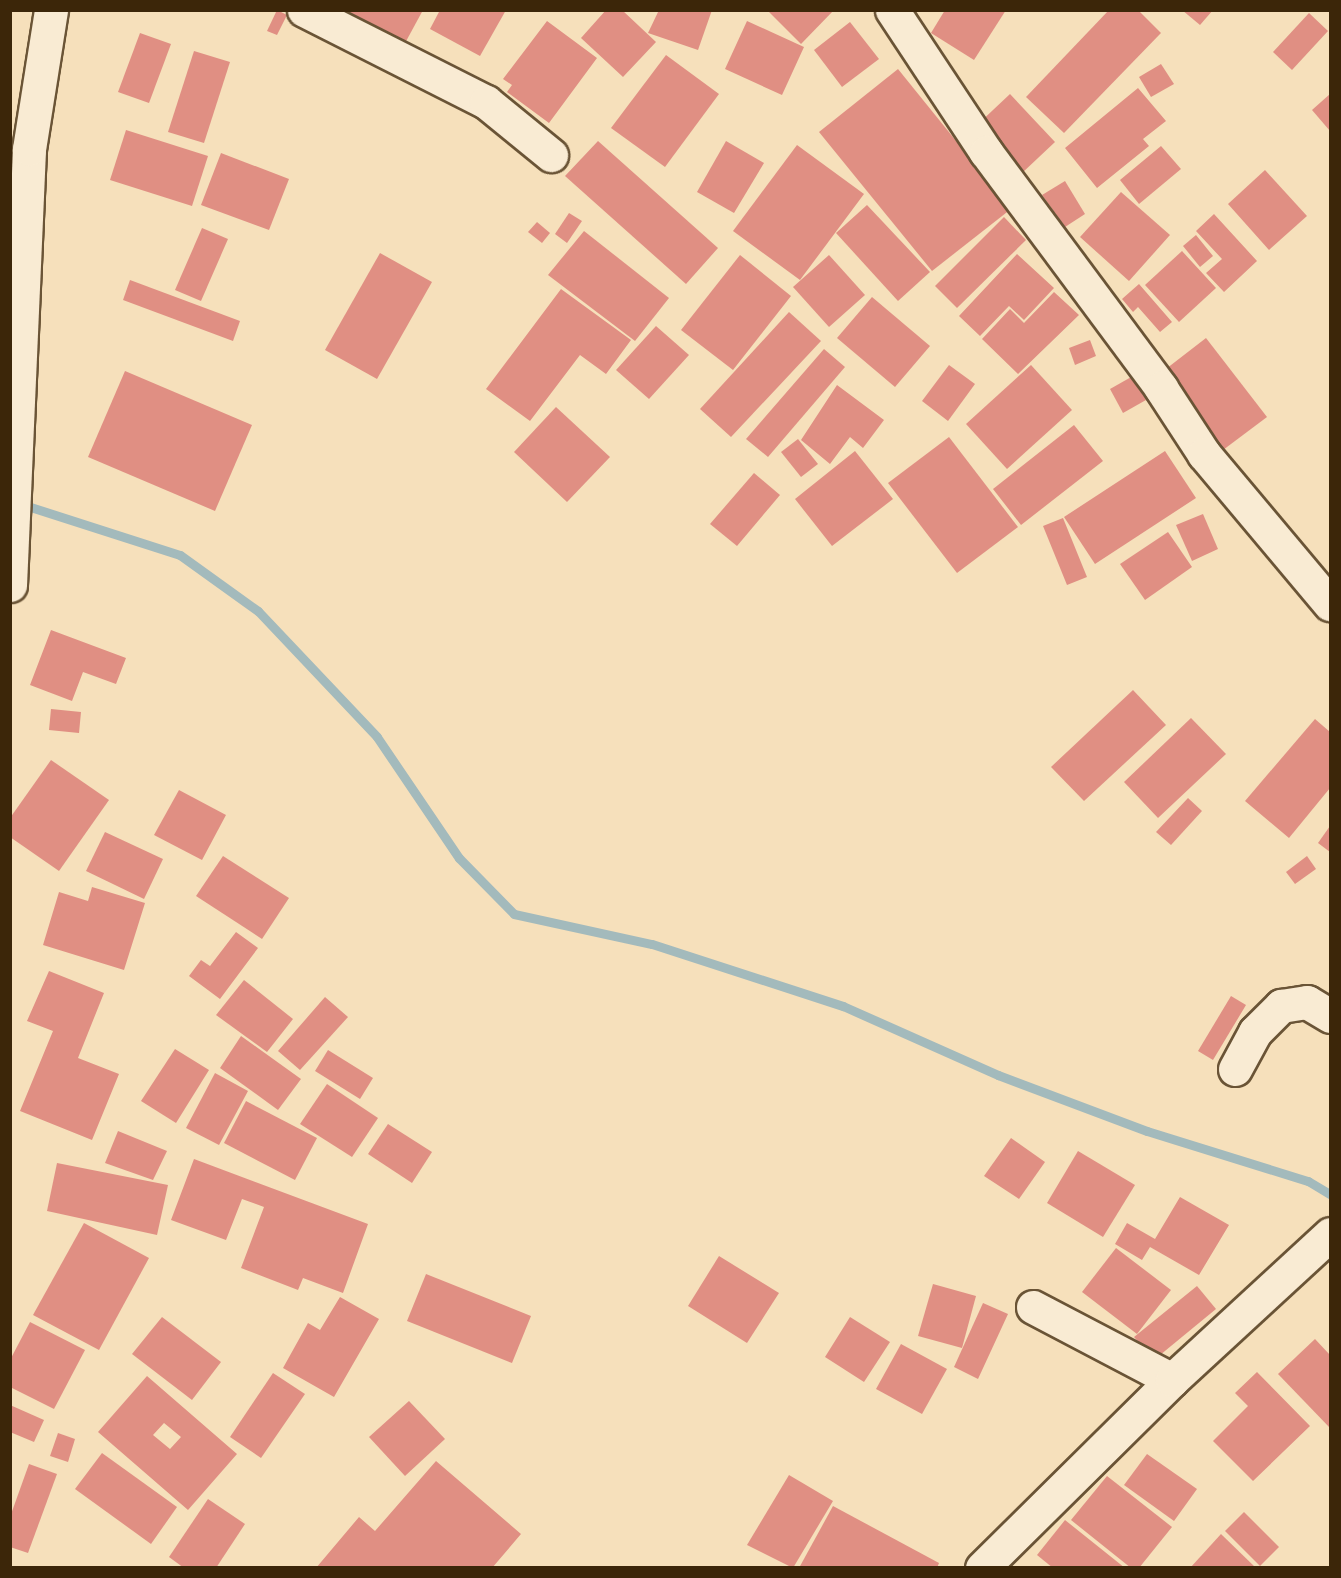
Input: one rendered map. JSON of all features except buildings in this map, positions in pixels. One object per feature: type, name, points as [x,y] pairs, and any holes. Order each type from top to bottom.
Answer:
[{"type":"street","points":[[11,575],[18,460],[29,149],[51,10]]},
{"type":"street","points":[[304,10],[477,97],[551,154]]},
{"type":"street","points":[[892,10],[987,153],[1161,388],[1204,454],[1325,591]]},
{"type":"street","points":[[1235,1070],[1255,1032],[1281,1006],[1307,1002],[1330,1016]]},
{"type":"street","points":[[982,1568],[1172,1380],[1330,1234]]},
{"type":"street","points":[[1033,1307],[1172,1380]]},
{"type":"waterway","points":[[18,503],[180,555],[258,611],[377,737],[459,858],[514,914],[652,944],[843,1006],[998,1075],[1147,1131],[1308,1181],[1330,1194]]}]
